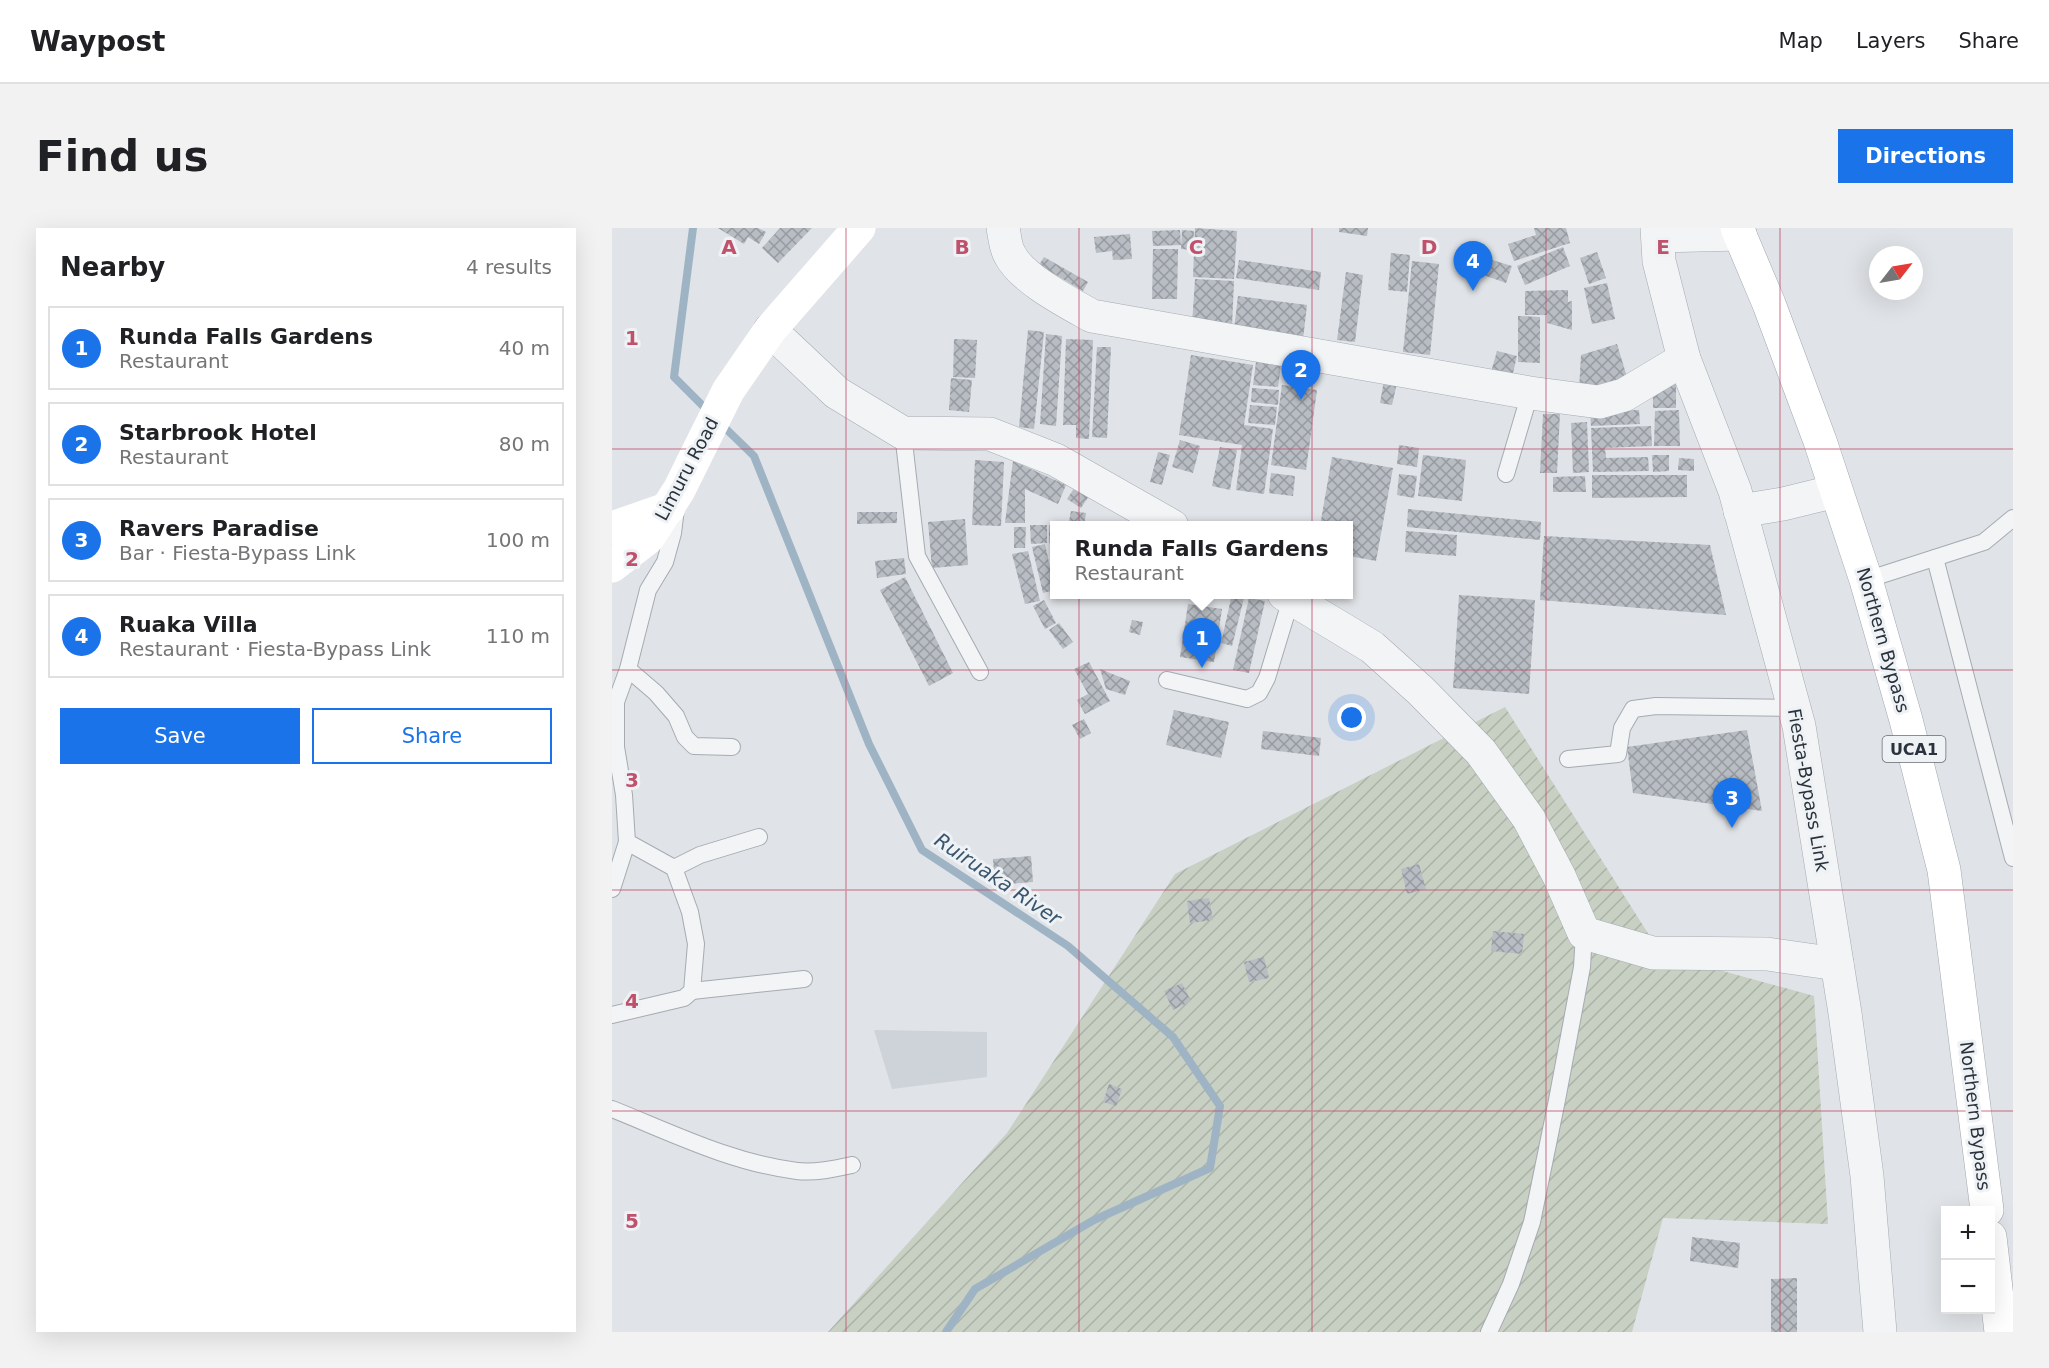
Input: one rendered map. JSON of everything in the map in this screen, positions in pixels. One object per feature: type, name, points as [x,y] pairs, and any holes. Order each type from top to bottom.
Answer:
[{"type":"main road","name":"Limuru Road","points":[[612,566],[648,538],[674,499],[728,391],[770,330],[859,228]]},
{"type":"main road","name":"Northern Bypass","points":[[1738,231],[1769,304],[1836,491],[1866,580],[1906,720],[1944,870],[1986,1206]]},
{"type":"main road","points":[[613,527],[674,499]]},
{"type":"main road","points":[[1993,1260],[2001,1332]]},
{"type":"street","points":[[1003,228],[1006,246],[1015,263],[1052,294],[1092,316],[1530,393],[1599,402],[1624,395],[1684,359]]},
{"type":"street","points":[[1657,232],[1738,231]]},
{"type":"street","name":"Fiesta-Bypass Link","points":[[1657,232],[1659,261],[1684,359],[1735,491],[1799,726],[1837,964],[1867,1176],[1880,1332]]},
{"type":"street","points":[[770,330],[837,393],[903,433],[990,434],[1056,460],[1165,521]]},
{"type":"street","points":[[1740,511],[1783,504],[1836,491]]},
{"type":"street","points":[[1291,599],[1372,647],[1421,691],[1481,752],[1529,819],[1559,876],[1584,933],[1653,953],[1767,954],[1837,964]]},
{"type":"lane","points":[[1506,474],[1530,393]]},
{"type":"lane","points":[[903,433],[916,556],[980,672]]},
{"type":"lane","points":[[612,889],[627,842],[624,795],[616,747],[616,702],[628,669],[648,590],[665,562],[673,533],[674,499]]},
{"type":"lane","points":[[1866,580],[1984,542],[2013,518]]},
{"type":"lane","points":[[1935,558],[2013,858]]},
{"type":"lane","points":[[1167,680],[1247,699],[1259,693],[1267,678],[1287,599]]},
{"type":"lane","points":[[628,669],[656,693],[676,716],[685,737],[694,747],[732,747]]},
{"type":"lane","points":[[1568,759],[1618,754],[1622,728],[1633,709],[1656,706],[1794,708]]},
{"type":"lane","points":[[674,868],[700,855],[759,837]]},
{"type":"lane","points":[[627,842],[674,868],[690,912],[696,944],[692,991]]},
{"type":"lane","points":[[1489,1332],[1511,1284],[1532,1222],[1582,967],[1584,933]]},
{"type":"lane","points":[[612,1015],[684,998],[692,991],[804,979]]},
{"type":"lane","points":[[612,1109],[729,1155],[771,1166],[798,1171],[828,1171],[852,1166]]},
{"type":"shaded area","points":[[874,1030],[987,1032],[987,1077],[892,1089]]},
{"type":"green space","points":[[1505,707],[1661,954],[1814,996],[1828,1224],[1663,1218],[1632,1332],[828,1332],[1007,1133],[1175,874]]},
{"type":"building","points":[[718,228],[758,228],[766,232],[759,244],[748,237],[744,244]]},
{"type":"building","points":[[780,228],[812,228],[778,263],[762,248]]},
{"type":"building","points":[[1195,228],[1237,231],[1234,279],[1193,277]]},
{"type":"building","points":[[1339,228],[1368,228],[1367,236],[1339,232]]},
{"type":"building","points":[[1534,228],[1566,228],[1570,243],[1514,261],[1508,244],[1536,235]]},
{"type":"building","points":[[1180,230],[1181,245],[1153,246],[1152,231]]},
{"type":"building","points":[[1182,230],[1194,231],[1193,250],[1181,249]]},
{"type":"building","points":[[1130,234],[1132,259],[1113,260],[1112,251],[1096,253],[1094,237]]},
{"type":"building","points":[[1563,247],[1570,266],[1525,285],[1517,266]]},
{"type":"building","points":[[1153,249],[1178,249],[1177,299],[1152,299]]},
{"type":"building","points":[[1597,252],[1606,278],[1589,284],[1580,258]]},
{"type":"building","points":[[1391,253],[1410,255],[1407,292],[1388,290]]},
{"type":"building","points":[[1479,256],[1512,266],[1506,283],[1475,272]]},
{"type":"building","points":[[1044,257],[1088,282],[1083,291],[1039,265]]},
{"type":"building","points":[[1239,260],[1321,272],[1319,290],[1236,278]]},
{"type":"building","points":[[1412,261],[1439,264],[1430,355],[1403,352]]},
{"type":"building","points":[[1346,272],[1363,275],[1355,342],[1337,340]]},
{"type":"building","points":[[1195,279],[1234,281],[1232,327],[1192,325]]},
{"type":"building","points":[[1607,283],[1615,319],[1592,324],[1584,288]]},
{"type":"building","points":[[1568,290],[1568,302],[1572,301],[1572,330],[1547,323],[1547,315],[1525,315],[1525,291]]},
{"type":"building","points":[[1238,296],[1307,305],[1303,339],[1234,329]]},
{"type":"building","points":[[1518,316],[1540,317],[1540,363],[1518,362]]},
{"type":"building","points":[[1028,330],[1044,332],[1034,429],[1019,427]]},
{"type":"building","points":[[1046,334],[1062,336],[1056,426],[1040,424]]},
{"type":"building","points":[[954,339],[977,340],[975,378],[953,377]]},
{"type":"building","points":[[1066,339],[1093,340],[1089,439],[1076,438],[1076,425],[1063,425]]},
{"type":"building","points":[[1617,344],[1627,377],[1579,390],[1581,355]]},
{"type":"building","points":[[1097,347],[1111,347],[1107,438],[1092,437]]},
{"type":"building","points":[[1497,351],[1517,356],[1512,377],[1491,372]]},
{"type":"building","points":[[1191,355],[1253,365],[1244,425],[1273,429],[1264,494],[1236,490],[1242,445],[1179,435]]},
{"type":"building","points":[[1256,362],[1281,365],[1278,387],[1253,385]]},
{"type":"building","points":[[951,378],[972,380],[969,412],[949,410]]},
{"type":"building","points":[[1384,380],[1397,383],[1392,405],[1380,403]]},
{"type":"building","points":[[1653,380],[1676,380],[1676,408],[1653,408]]},
{"type":"building","points":[[1282,385],[1317,390],[1306,470],[1271,465]]},
{"type":"building","points":[[1252,388],[1279,390],[1278,405],[1251,402]]},
{"type":"building","points":[[1250,405],[1277,407],[1275,425],[1248,423]]},
{"type":"building","points":[[1639,410],[1640,424],[1591,426],[1590,411]]},
{"type":"building","points":[[1679,410],[1680,446],[1654,446],[1655,411]]},
{"type":"building","points":[[1543,414],[1560,414],[1557,473],[1540,473]]},
{"type":"building","points":[[1587,422],[1589,472],[1573,473],[1571,423]]},
{"type":"building","points":[[1651,426],[1652,446],[1605,448],[1606,458],[1648,457],[1649,471],[1593,472],[1591,428]]},
{"type":"building","points":[[1180,440],[1200,446],[1193,473],[1172,467]]},
{"type":"building","points":[[1399,445],[1419,448],[1417,467],[1397,464]]},
{"type":"building","points":[[1220,447],[1237,450],[1230,490],[1212,486]]},
{"type":"building","points":[[1158,452],[1170,455],[1162,485],[1150,482]]},
{"type":"building","points":[[1423,455],[1466,460],[1462,501],[1418,496]]},
{"type":"building","points":[[1652,455],[1669,455],[1669,471],[1653,472]]},
{"type":"building","points":[[1332,457],[1393,468],[1376,561],[1353,557],[1353,521],[1321,521]]},
{"type":"building","points":[[1679,458],[1694,459],[1694,471],[1678,470]]},
{"type":"building","points":[[975,460],[1004,462],[1001,526],[972,525]]},
{"type":"building","points":[[1013,461],[1066,485],[1058,504],[1025,489],[1025,523],[1005,523]]},
{"type":"building","points":[[1271,473],[1295,476],[1293,496],[1269,493]]},
{"type":"building","points":[[1399,474],[1417,476],[1414,498],[1397,495]]},
{"type":"building","points":[[1592,475],[1687,475],[1687,497],[1592,498]]},
{"type":"building","points":[[1585,476],[1586,492],[1553,492],[1553,477]]},
{"type":"building","points":[[1075,487],[1089,496],[1081,508],[1067,499]]},
{"type":"building","points":[[1408,509],[1541,522],[1540,540],[1407,527]]},
{"type":"building","points":[[1071,511],[1086,513],[1085,521],[1069,521]]},
{"type":"building","points":[[857,512],[897,512],[897,523],[857,524]]},
{"type":"building","points":[[965,519],[968,565],[932,568],[928,522]]},
{"type":"building","points":[[1030,525],[1047,525],[1047,543],[1031,544]]},
{"type":"building","points":[[1014,527],[1026,527],[1025,548],[1014,548]]},
{"type":"building","points":[[1406,531],[1457,535],[1456,556],[1405,552]]},
{"type":"building","points":[[1544,536],[1710,545],[1726,615],[1540,600]]},
{"type":"building","points":[[1045,544],[1050,567],[1050,591],[1043,593],[1032,547]]},
{"type":"building","points":[[1028,551],[1040,601],[1025,604],[1012,554]]},
{"type":"building","points":[[904,558],[906,574],[877,578],[875,561]]},
{"type":"building","points":[[905,577],[953,673],[929,686],[880,590]]},
{"type":"building","points":[[1459,595],[1535,600],[1529,694],[1453,688]]},
{"type":"building","points":[[1231,599],[1244,599],[1232,646],[1221,643]]},
{"type":"building","points":[[1249,599],[1265,601],[1249,673],[1233,670]]},
{"type":"building","points":[[1044,600],[1056,623],[1045,629],[1033,606]]},
{"type":"building","points":[[1188,604],[1222,609],[1214,662],[1180,657]]},
{"type":"building","points":[[1132,620],[1143,622],[1140,635],[1129,632]]},
{"type":"building","points":[[1059,623],[1073,642],[1063,649],[1049,630]]},
{"type":"building","points":[[1089,662],[1110,701],[1085,714],[1077,700],[1088,694],[1074,669]]},
{"type":"building","points":[[1100,669],[1130,681],[1125,695],[1106,689]]},
{"type":"building","points":[[1174,710],[1229,722],[1221,758],[1166,745]]},
{"type":"building","points":[[1084,719],[1091,733],[1080,739],[1072,725]]},
{"type":"building","points":[[1747,730],[1762,811],[1633,793],[1627,747]]},
{"type":"building","points":[[1263,731],[1321,738],[1319,756],[1261,749]]},
{"type":"building","points":[[1031,856],[1033,882],[995,885],[993,859]]},
{"type":"building","points":[[1419,864],[1426,889],[1407,894],[1401,869]]},
{"type":"building","points":[[1209,898],[1213,920],[1190,923],[1187,901]]},
{"type":"building","points":[[1493,931],[1524,934],[1522,954],[1491,951]]},
{"type":"building","points":[[1264,957],[1269,978],[1249,982],[1244,962]]},
{"type":"building","points":[[1182,983],[1191,1001],[1173,1010],[1164,991]]},
{"type":"building","points":[[1109,1084],[1122,1089],[1116,1106],[1103,1102]]},
{"type":"building","points":[[1692,1237],[1740,1243],[1738,1268],[1690,1261]]},
{"type":"building","points":[[1797,1278],[1797,1332],[1771,1332],[1771,1279]]},
{"type":"waterway","name":"Ruiruaka River","points":[[693,228],[674,377],[709,412]]},
{"type":"waterway","name":"Ruiruaka River","points":[[721,424],[754,456],[869,744],[922,850],[1068,946],[1173,1037],[1220,1106],[1210,1168],[1094,1220],[975,1289],[946,1332]]},
{"type":"place","name":"Ruaka Villa","points":[[1473,291]]},
{"type":"place","name":"Starbrook Hotel","points":[[1301,400]]},
{"type":"place","name":"Runda Falls Gardens","points":[[1202,668]]},
{"type":"place","name":"Ravers Paradise","points":[[1732,828]]}]
